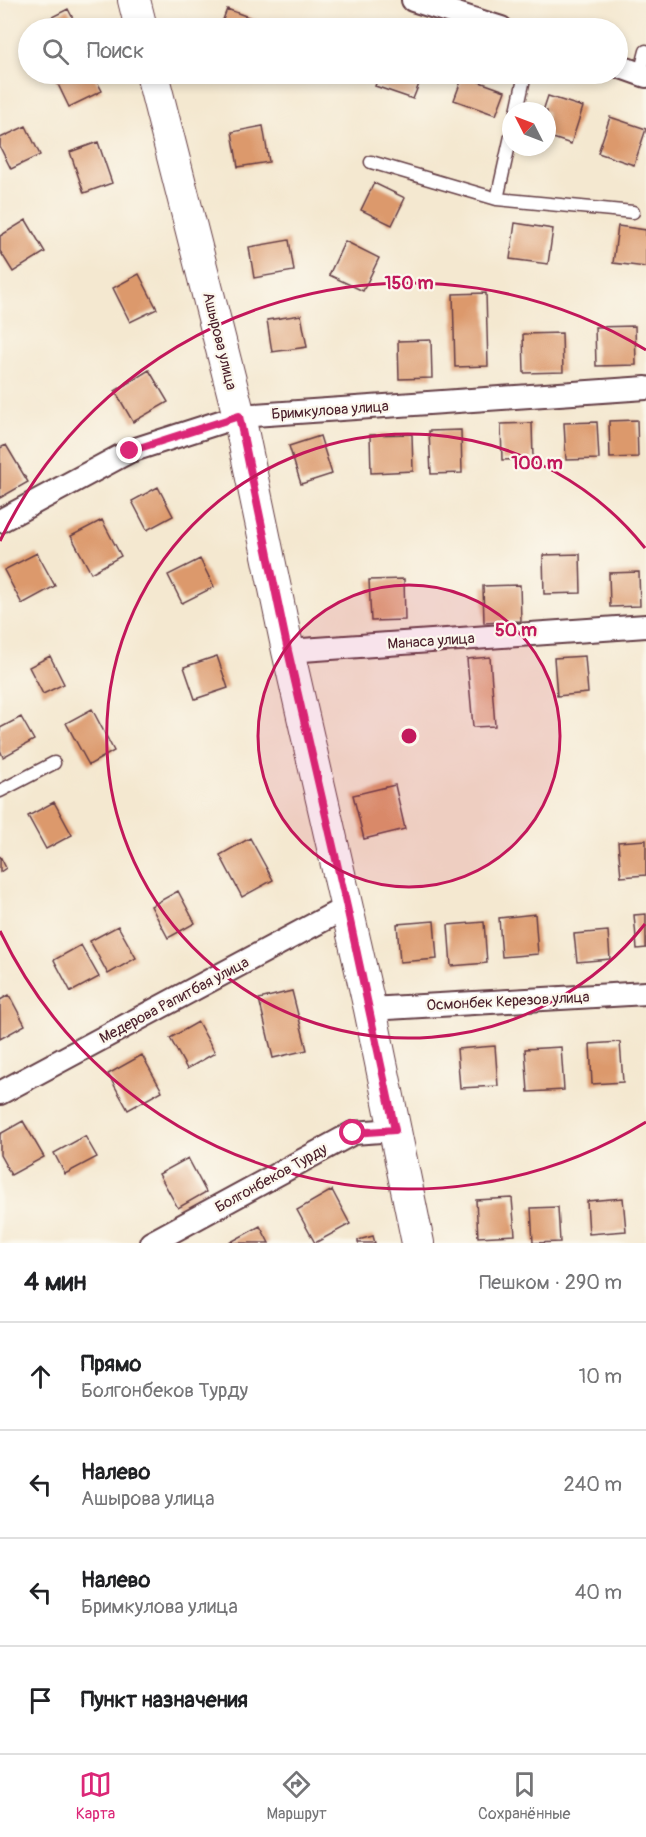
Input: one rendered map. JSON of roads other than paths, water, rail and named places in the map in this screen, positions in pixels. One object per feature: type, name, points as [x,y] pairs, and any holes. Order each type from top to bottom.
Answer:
[{"type":"street","points":[[134,0],[138,18]]},
{"type":"street","points":[[413,0],[458,7],[481,18]]},
{"type":"street","points":[[628,70],[643,75]]},
{"type":"street","name":"Ашырова улица","points":[[155,84],[239,416],[288,651],[370,1009],[418,1243]]},
{"type":"street","name":"Бримкулова улица","points":[[0,521],[130,451],[239,416],[646,388]]},
{"type":"street","name":"Манаса улица","points":[[288,651],[646,626]]},
{"type":"street","name":"Медерова Рапитбая улица","points":[[0,1093],[347,907]]},
{"type":"street","name":"Осмонбек Керезов улица","points":[[370,1009],[646,993]]},
{"type":"street","name":"Болгонбеков Турду","points":[[151,1243],[353,1133],[395,1130]]},
{"type":"lane","points":[[643,75],[646,51]]},
{"type":"lane","points":[[519,102],[523,84]]},
{"type":"lane","points":[[497,199],[507,156]]},
{"type":"lane","points":[[371,162],[497,199],[633,212]]},
{"type":"lane","points":[[0,791],[54,763]]}]
